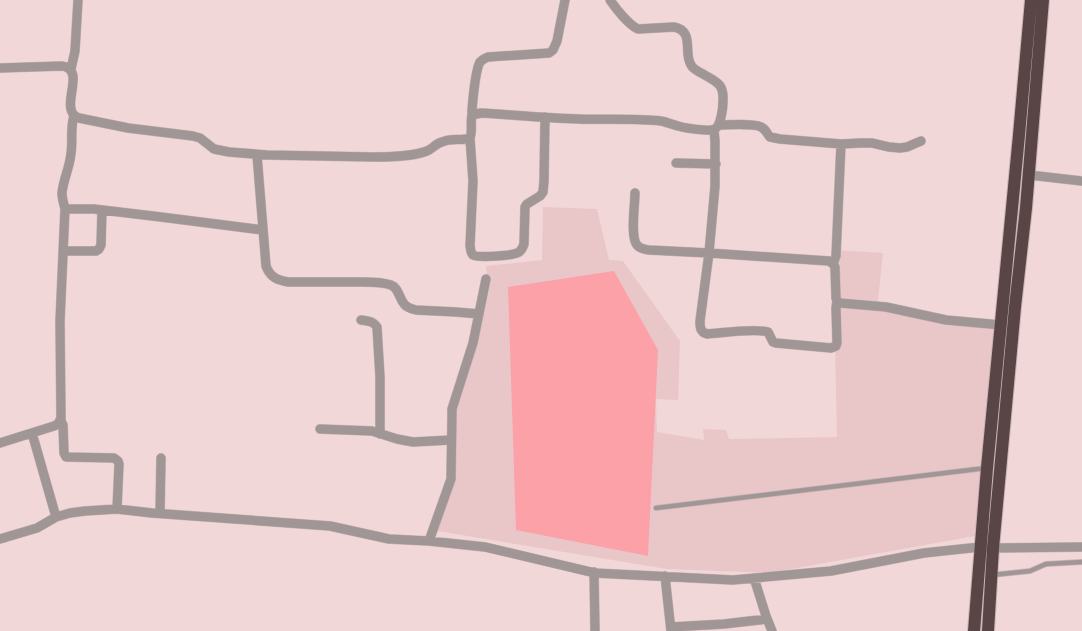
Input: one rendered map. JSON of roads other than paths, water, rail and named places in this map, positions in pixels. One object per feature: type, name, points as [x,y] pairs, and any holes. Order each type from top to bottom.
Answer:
[{"type":"highway","points":[[974,631],[987,468],[1031,0]]},
{"type":"highway","points":[[988,631],[993,548],[1015,307],[1029,175],[1043,0]]},
{"type":"street","points":[[78,0],[75,51],[71,69],[73,75],[71,104],[74,116],[72,122],[73,138],[70,165],[63,184],[62,194],[64,209],[60,321],[61,421],[63,425],[64,453],[66,457],[114,458],[118,461],[117,509]]},
{"type":"street","points":[[545,117],[543,192],[525,207],[524,244],[522,250],[514,254],[474,255],[471,253],[470,246],[473,181],[470,138],[472,134],[471,119],[476,75],[480,62],[488,57],[549,52],[553,50],[558,41],[565,0]]},
{"type":"street","points":[[610,0],[634,27],[638,29],[674,27],[684,31],[687,38],[690,64],[694,69],[718,82],[721,87],[723,101],[721,120],[716,127],[715,186],[709,253],[700,328],[707,334],[764,331],[768,332],[773,342],[776,343],[832,348],[836,346],[837,301],[835,267],[833,264],[829,261],[822,260],[709,253],[648,250],[642,248],[637,245],[634,240],[633,233],[635,194]]},
{"type":"street","points":[[0,68],[62,66],[71,69]]},
{"type":"street","points":[[472,115],[481,113],[545,117],[647,120],[662,121],[682,127],[707,130],[716,127],[754,126],[761,127],[770,137],[780,139],[841,144],[872,143],[900,148],[907,147],[921,141]]},
{"type":"street","points":[[74,116],[128,128],[193,136],[200,138],[214,149],[257,155],[390,157],[429,150],[441,142],[448,140],[470,138]]},
{"type":"street","points":[[833,264],[836,256],[841,144]]},
{"type":"street","points":[[257,155],[266,266],[268,272],[273,278],[288,282],[368,282],[393,285],[396,288],[400,298],[410,309],[479,314]]},
{"type":"street","points":[[676,163],[716,164]]},
{"type":"street","points":[[1029,175],[1082,181]]},
{"type":"street","points":[[64,209],[102,210],[186,219],[232,227],[263,230]]},
{"type":"street","points":[[63,251],[96,251],[100,249],[102,210]]},
{"type":"street","points":[[429,541],[450,483],[452,409],[473,343],[486,279]]},
{"type":"street","points":[[837,301],[840,303],[886,307],[946,320],[1001,325]]},
{"type":"street","points":[[361,320],[371,321],[376,327],[380,377],[380,434]]},
{"type":"street","points":[[0,443],[54,426],[61,421]]},
{"type":"street","points":[[320,430],[372,431],[397,439],[413,442],[451,440]]},
{"type":"street","points":[[32,433],[56,517]]},
{"type":"street","points":[[160,513],[161,458]]},
{"type":"street","points":[[0,539],[37,528],[56,517],[70,513],[117,509],[330,526],[389,538],[485,548],[594,572],[733,580],[831,571],[924,553],[980,547],[1082,548]]},
{"type":"street","points":[[594,572],[595,631]]},
{"type":"street","points":[[665,576],[671,629],[728,628],[767,619]]},
{"type":"street","points":[[754,578],[772,631]]},
{"type":"lane","points":[[656,508],[987,468]]},
{"type":"lane","points":[[992,575],[1030,571],[1046,564],[1082,562]]}]
